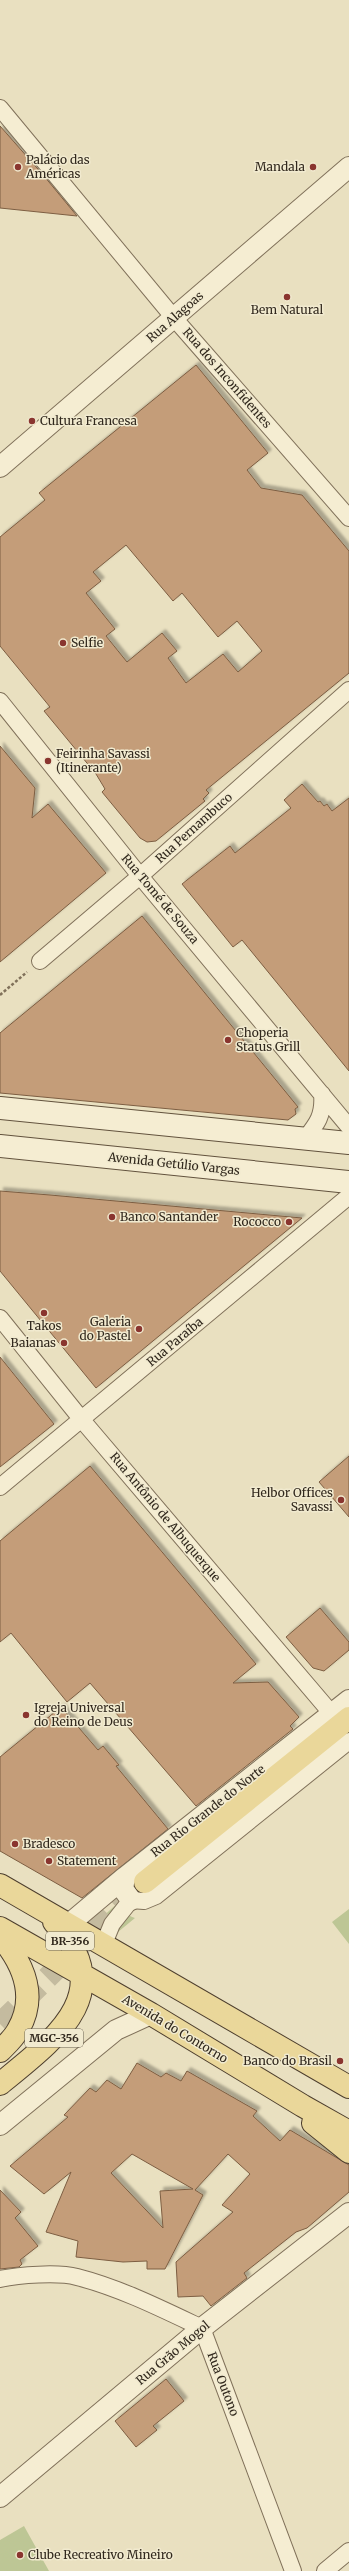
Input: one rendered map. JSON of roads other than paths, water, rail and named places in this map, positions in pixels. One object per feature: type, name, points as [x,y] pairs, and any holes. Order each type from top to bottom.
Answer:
[{"type":"main road","points":[[0,1108],[349,1143]]},
{"type":"main road","name":"Avenida Getúlio Vargas","points":[[0,1146],[349,1182]]},
{"type":"main road","points":[[135,1879],[340,1716]]},
{"type":"main road","points":[[0,1885],[349,2087]]},
{"type":"main road","name":"BR-356","points":[[46,1912],[67,1936],[84,1976]]},
{"type":"main road","name":"Avenida do Contorno","points":[[0,1928],[151,2014],[303,2106],[349,2132]]},
{"type":"main road","name":"MGC-356","points":[[0,1936],[17,1956],[27,1984],[26,2011],[18,2030],[0,2051]]},
{"type":"main road","name":"MGC-356","points":[[0,2084],[49,2044],[63,2028],[79,1998],[84,1976]]},
{"type":"main road","points":[[303,2106],[335,2115],[349,2122]]},
{"type":"main road","points":[[303,2106],[312,2122],[349,2152]]},
{"type":"street","name":"Rua dos Inconfidentes","points":[[0,108],[174,318],[349,518]]},
{"type":"street","name":"Rua Alagoas","points":[[0,467],[349,167]]},
{"type":"street","name":"Rua Pernambuco","points":[[40,961],[140,876],[349,690]]},
{"type":"street","name":"Rua Tomé de Souza","points":[[0,701],[140,876],[349,1126]]},
{"type":"street","points":[[305,1138],[319,1121],[324,1108],[322,1094]]},
{"type":"street","name":"Rua Paraíba","points":[[0,1487],[349,1196]]},
{"type":"street","name":"Rua Antônio de Albuquerque","points":[[0,1318],[82,1420],[340,1716]]},
{"type":"street","points":[[340,1716],[349,1700]]},
{"type":"street","points":[[135,1879],[122,1889],[131,1900],[144,1902],[156,1896],[349,1741]]},
{"type":"street","points":[[68,1925],[135,1879]]},
{"type":"street","points":[[103,1946],[112,1924],[131,1900]]},
{"type":"street","name":"MGC-356","points":[[0,2125],[116,2030],[151,2014]]},
{"type":"street","name":"Rua Grão Mogol","points":[[0,2497],[202,2328],[349,2213]]},
{"type":"street","points":[[0,2279],[18,2275],[75,2277],[142,2300],[202,2328]]},
{"type":"street","name":"Rua Outono","points":[[202,2328],[293,2571]]},
{"type":"street","points":[[325,2571],[349,2551]]},
{"type":"tunnel","points":[[0,2024],[145,1882]]},
{"type":"place","name":"Palácio das Américas","points":[[18,167]]},
{"type":"place","name":"Mandala","points":[[313,167]]},
{"type":"place","name":"Bem Natural","points":[[287,297]]},
{"type":"place","name":"Cultura Francesa","points":[[32,421]]},
{"type":"place","name":"Selfie","points":[[63,643]]},
{"type":"place","name":"Feirinha Savassi (Itinerante)","points":[[48,761]]},
{"type":"place","name":"Choperia Status Grill","points":[[228,1040]]},
{"type":"place","name":"Banco Santander","points":[[112,1217]]},
{"type":"place","name":"Rococco","points":[[289,1222]]},
{"type":"place","name":"Takos","points":[[44,1313]]},
{"type":"place","name":"Galeria do Pastel","points":[[139,1329]]},
{"type":"place","name":"Baianas","points":[[64,1343]]},
{"type":"place","name":"Helbor Offices Savassi","points":[[341,1500]]},
{"type":"place","name":"Igreja Universal do Reino de Deus","points":[[26,1715]]},
{"type":"place","name":"Bradesco","points":[[15,1844]]},
{"type":"place","name":"Statement","points":[[49,1861]]},
{"type":"place","name":"Banco do Brasil","points":[[340,2061]]},
{"type":"place","name":"Clube Recreativo Mineiro","points":[[20,2555]]}]
